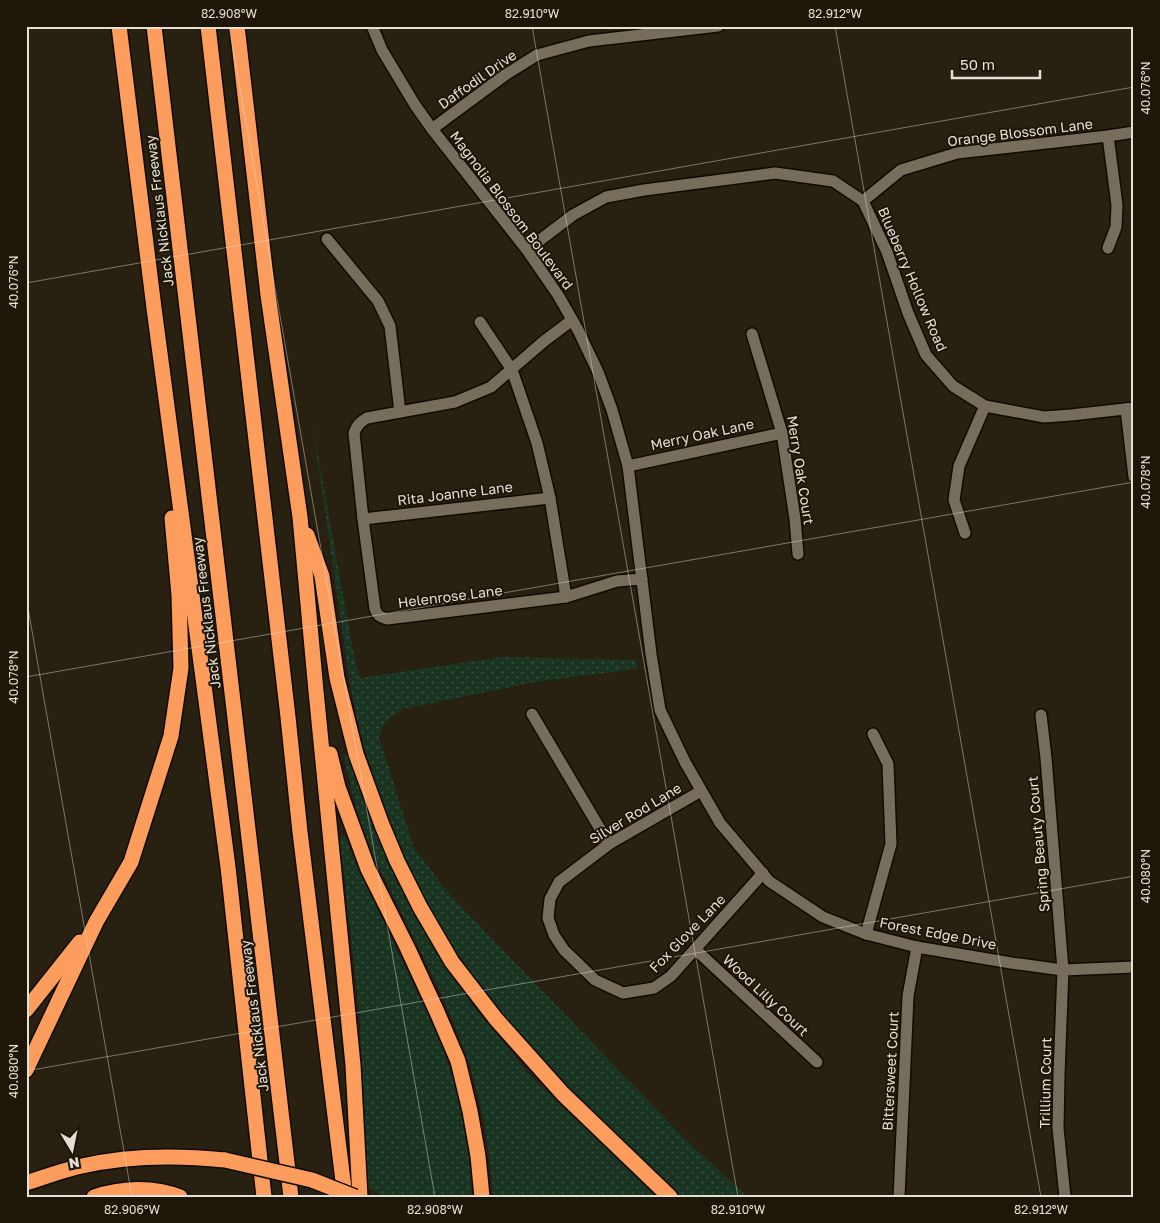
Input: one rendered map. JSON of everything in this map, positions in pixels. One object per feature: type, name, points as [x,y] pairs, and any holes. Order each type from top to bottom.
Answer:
[{"type":"highway","points":[[119,26],[154,308],[228,867],[264,1197]]},
{"type":"highway","name":"Jack Nicklaus Freeway","points":[[154,26],[291,1197]]},
{"type":"highway","points":[[208,26],[301,842],[345,1197]]},
{"type":"highway","points":[[237,26],[268,295],[300,517],[353,1065],[360,1197]]},
{"type":"highway","points":[[26,1070],[96,922],[131,862],[171,736],[181,668],[179,595],[154,308]]},
{"type":"highway","points":[[300,517],[322,576],[337,678],[356,754],[397,861],[420,907],[452,962],[496,1019],[563,1094],[670,1197]]},
{"type":"highway","points":[[316,691],[338,787],[368,869],[407,947],[458,1061],[478,1156],[482,1197]]},
{"type":"highway","points":[[26,1010],[96,922]]},
{"type":"highway","points":[[26,1183],[82,1166],[107,1161],[162,1156],[192,1156],[225,1160],[312,1180],[354,1197]]},
{"type":"highway","points":[[94,1197],[131,1189],[162,1191],[180,1197]]},
{"type":"street","name":"Magnolia Blossom Boulevard","points":[[372,26],[382,50],[414,104],[526,250],[558,295],[598,372],[612,410],[628,466],[651,654]]},
{"type":"street","name":"Daffodil Drive","points":[[432,129],[505,75],[537,55],[589,41],[718,26]]},
{"type":"street","name":"Orange Blossom Lane","points":[[863,201],[901,170],[957,153],[1134,132]]},
{"type":"street","points":[[1108,136],[1118,205],[1116,227],[1108,248]]},
{"type":"street","name":"Blueberry Hollow Road","points":[[526,250],[573,215],[606,197],[644,190],[775,173],[833,181],[863,201],[888,252],[908,313],[926,355],[953,386],[985,406],[1044,417],[1130,409]]},
{"type":"street","points":[[327,239],[378,301],[390,326],[400,412]]},
{"type":"street","name":"Helenrose Lane","points":[[572,320],[543,342],[492,387],[455,402],[367,418],[357,426],[354,433],[375,609],[381,618],[387,619],[566,597],[617,581],[642,579]]},
{"type":"street","points":[[480,322],[512,370],[537,443],[550,498],[566,597]]},
{"type":"street","name":"Merry Oak Court","points":[[752,334],[782,433],[795,519],[798,554]]},
{"type":"street","points":[[965,533],[954,500],[959,466],[985,406]]},
{"type":"street","points":[[1130,409],[1134,476]]},
{"type":"street","name":"Merry Oak Lane","points":[[628,466],[782,433]]},
{"type":"street","name":"Rita Joanne Lane","points":[[363,519],[550,498]]},
{"type":"street","name":"Forest Edge Drive","points":[[651,654],[660,710],[685,762],[720,823],[769,881],[823,917],[866,934],[917,947],[1012,963],[1063,970],[1134,967]]},
{"type":"street","points":[[532,714],[609,844]]},
{"type":"street","name":"Spring Beauty Court","points":[[1041,715],[1063,970]]},
{"type":"street","points":[[866,934],[891,844],[888,764],[873,734]]},
{"type":"street","name":"Silver Rod Lane","points":[[594,980],[564,950],[554,935],[548,918],[550,898],[558,882],[609,844],[701,791]]},
{"type":"street","name":"Fox Glove Lane","points":[[594,980],[623,993],[654,988],[671,976],[763,873]]},
{"type":"street","name":"Bittersweet Court","points":[[899,1197],[908,996],[917,947]]},
{"type":"street","name":"Wood Lilly Court","points":[[695,949],[817,1062]]},
{"type":"street","name":"Trillium Court","points":[[1063,970],[1058,1128],[1065,1197]]},
{"type":"green space","points":[[312,422],[354,656],[360,678],[502,657],[637,660],[637,669],[540,681],[403,709],[385,722],[379,737],[414,848],[450,895],[688,1142],[748,1197],[679,1197],[589,1113],[514,1035],[482,993],[440,925],[405,859],[378,791],[367,756],[350,683]]},
{"type":"green space","points":[[348,753],[371,820],[392,870],[419,923],[451,975],[531,1076],[656,1197],[493,1197],[483,1117],[468,1060],[428,966],[366,838],[343,754]]},
{"type":"green space","points":[[345,836],[355,862],[437,1035],[450,1069],[465,1129],[472,1197],[385,1197],[367,1187],[359,1009],[340,837]]}]
